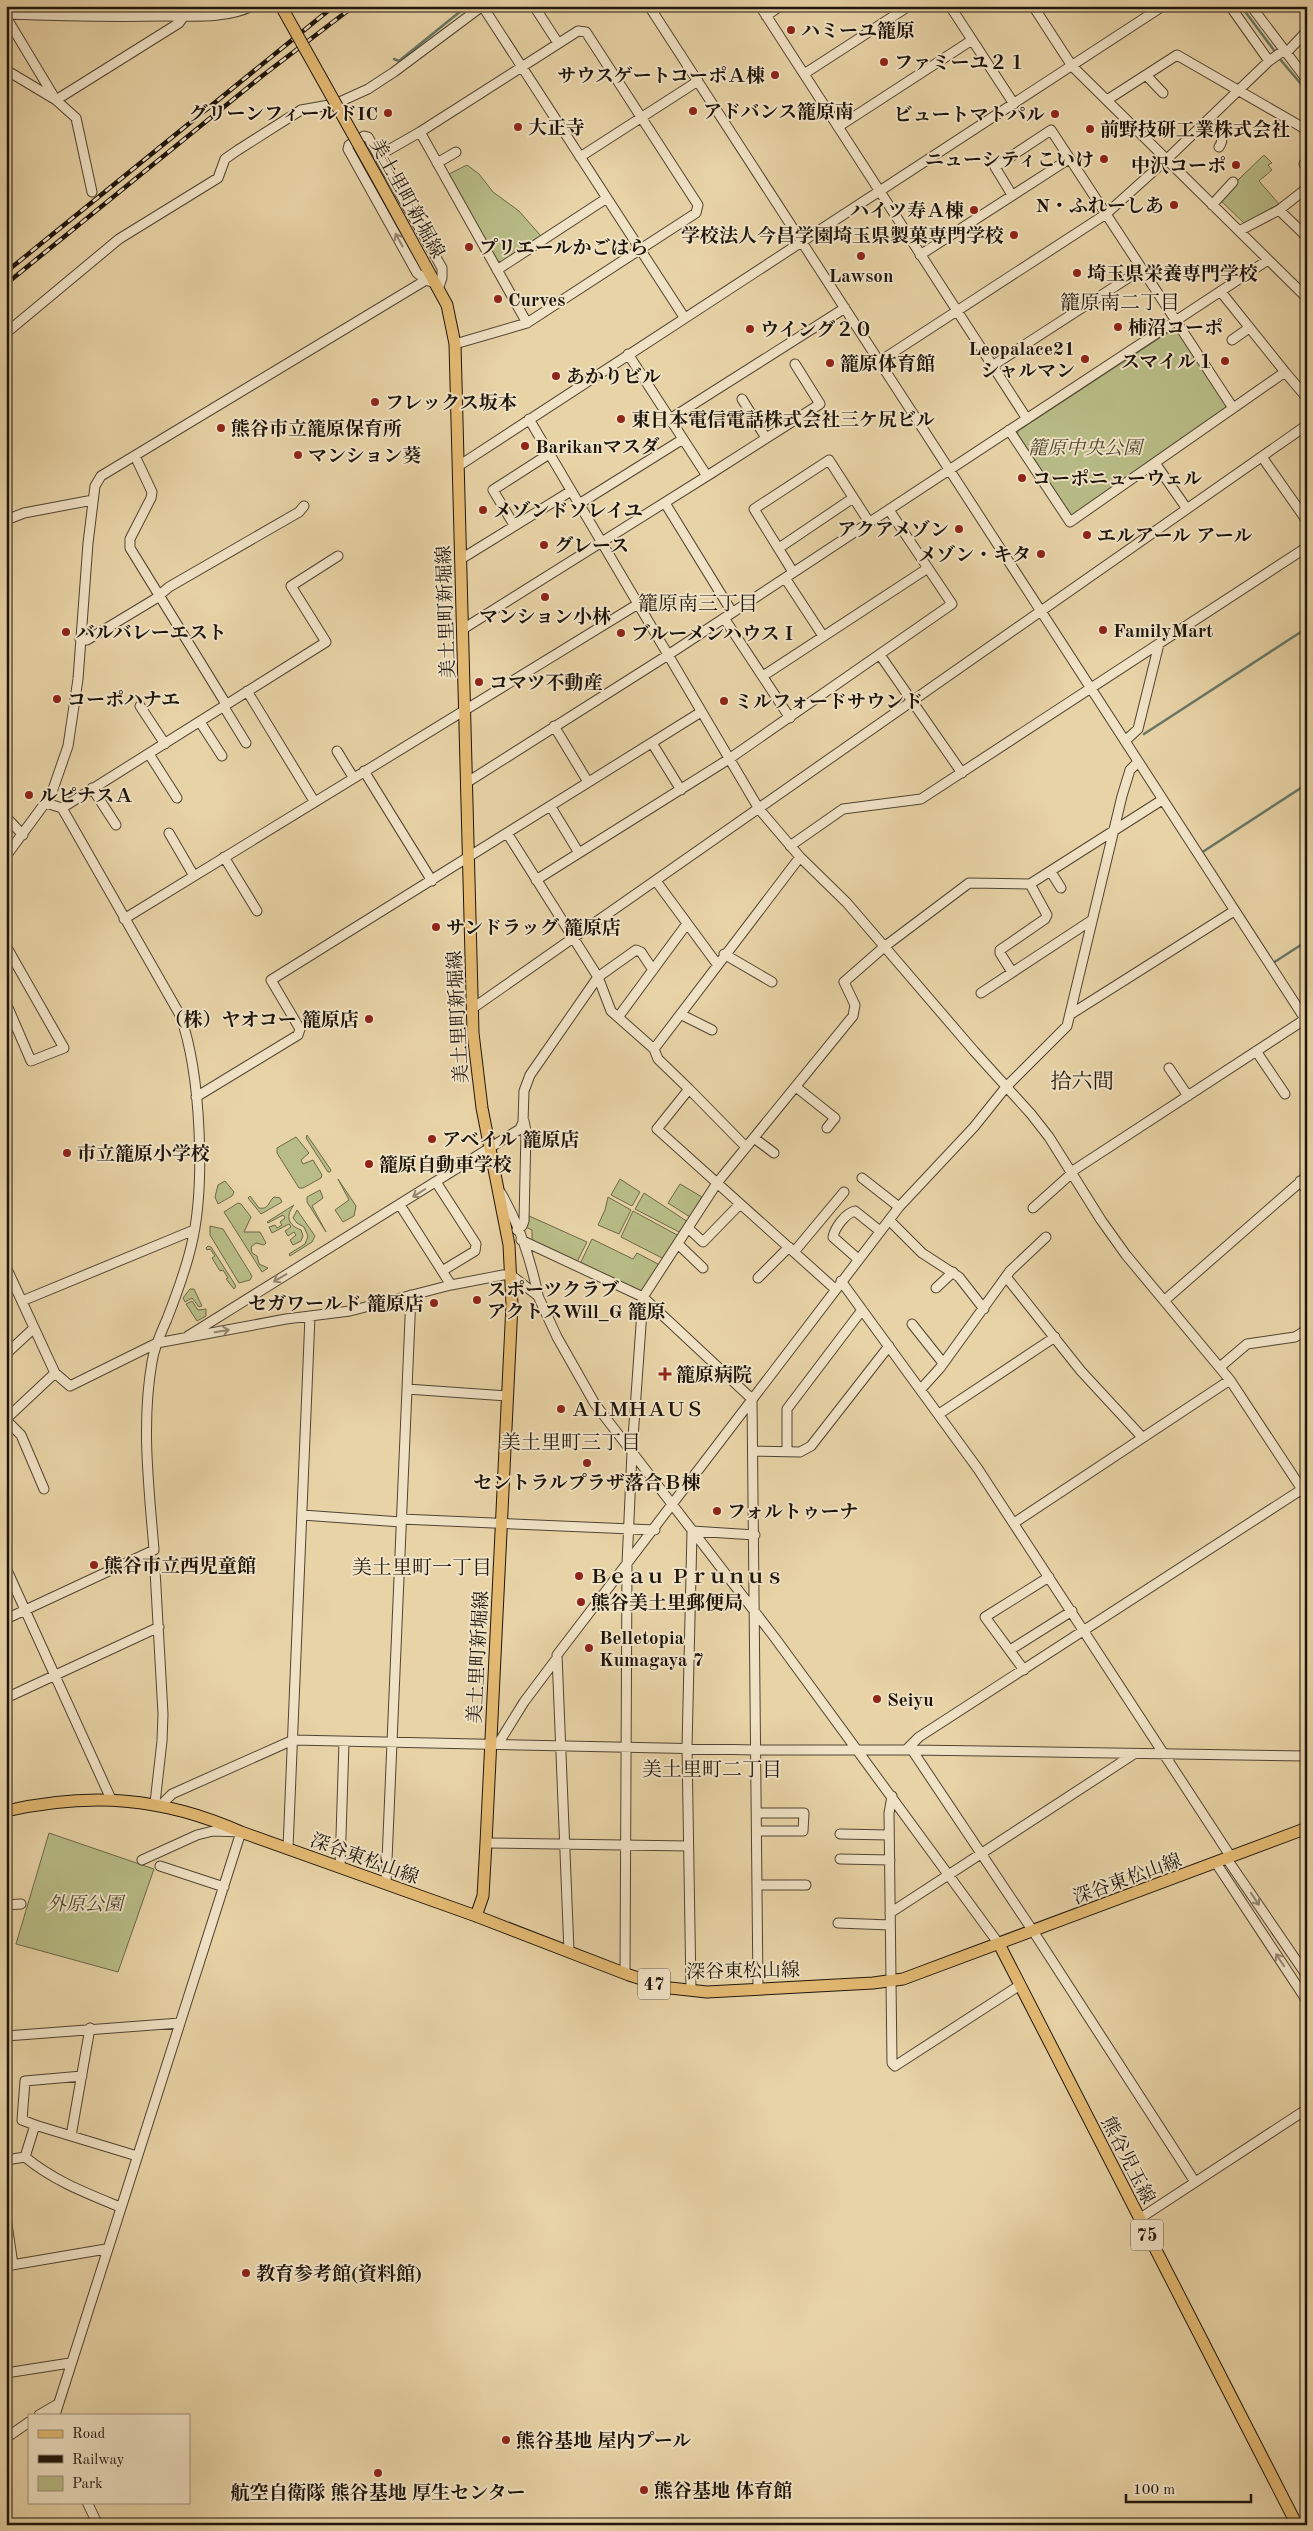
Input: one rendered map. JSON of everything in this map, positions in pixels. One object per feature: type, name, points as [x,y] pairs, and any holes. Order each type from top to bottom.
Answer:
[{"type":"main road","name":"美土里町新堀線","points":[[281,6],[379,181],[446,306],[455,344],[460,466],[466,783],[476,1072],[509,1245],[511,1275],[494,1744],[483,1896],[476,1916]]},
{"type":"main road","name":"深谷東松山線","points":[[6,1811],[69,1800],[111,1798],[158,1804],[207,1817],[241,1832],[476,1916],[625,1974],[670,1988],[707,1992],[903,1980],[1307,1828]]},
{"type":"main road","name":"熊谷児玉線","points":[[999,1944],[1297,2525]]},
{"type":"street","points":[[6,16],[219,15],[252,6]]},
{"type":"street","points":[[534,6],[558,43]]},
{"type":"street","points":[[650,6],[1306,1020],[1072,1172],[1033,1208]]},
{"type":"street","points":[[760,6],[1027,419]]},
{"type":"street","points":[[766,16],[780,6]]},
{"type":"street","points":[[804,74],[909,6]]},
{"type":"street","points":[[950,6],[1014,104]]},
{"type":"street","points":[[1033,6],[1072,66],[1307,298]]},
{"type":"street","points":[[460,466],[628,354],[1072,66],[1148,10],[1163,6]]},
{"type":"street","points":[[1230,6],[1269,61]]},
{"type":"street","points":[[1251,6],[1283,51],[1307,80]]},
{"type":"street","points":[[6,333],[119,239],[218,178],[225,160],[238,150],[301,110],[348,100],[394,72],[481,7],[485,10],[522,66],[684,318]]},
{"type":"street","points":[[6,16],[56,100]]},
{"type":"street","points":[[56,100],[172,27],[184,16]]},
{"type":"street","points":[[378,156],[420,132],[578,30],[586,32],[698,205],[696,213],[528,322],[455,344]]},
{"type":"street","points":[[880,361],[1106,214],[1166,160],[1269,61],[1283,51],[1288,51],[1307,31]]},
{"type":"street","points":[[838,127],[972,40]]},
{"type":"street","points":[[1107,100],[1178,55],[1238,92],[1307,130]]},
{"type":"street","points":[[6,70],[16,78],[56,100],[76,118],[92,192]]},
{"type":"street","points":[[1146,75],[1163,92]]},
{"type":"street","points":[[6,84],[16,78]]},
{"type":"street","points":[[580,157],[698,81]]},
{"type":"street","points":[[335,104],[356,141]]},
{"type":"street","points":[[1208,120],[1223,136],[1224,140],[1219,146]]},
{"type":"street","points":[[1012,195],[995,167],[1051,130],[1233,408]]},
{"type":"street","points":[[420,132],[496,270],[528,322]]},
{"type":"street","points":[[6,856],[51,795],[68,746],[77,694],[80,639],[95,486],[101,476],[442,279],[442,268],[368,137],[364,136],[349,145],[348,149],[417,273],[433,284]]},
{"type":"street","points":[[437,163],[456,152]]},
{"type":"street","points":[[920,254],[1069,159]]},
{"type":"street","points":[[1212,206],[1233,182]]},
{"type":"street","points":[[1239,231],[1279,210],[1307,188]]},
{"type":"street","points":[[496,270],[607,198]]},
{"type":"street","points":[[1279,210],[1307,238]]},
{"type":"street","points":[[466,783],[668,655],[1268,260]]},
{"type":"street","points":[[992,366],[1142,269]]},
{"type":"street","points":[[1221,292],[1307,398]]},
{"type":"street","points":[[670,419],[844,308]]},
{"type":"street","points":[[1232,340],[1249,328]]},
{"type":"street","points":[[628,354],[707,476]]},
{"type":"street","points":[[463,629],[820,404],[794,364]]},
{"type":"street","points":[[1010,430],[1070,522],[1285,372]]},
{"type":"street","points":[[742,399],[766,438]]},
{"type":"street","points":[[529,419],[759,808],[800,857],[847,903],[1049,1136],[1124,1252],[1230,1380],[1305,1491],[919,1737],[909,1750]]},
{"type":"street","points":[[473,1008],[1307,425]]},
{"type":"street","points":[[580,504],[683,439]]},
{"type":"street","points":[[514,525],[493,490],[549,454]]},
{"type":"street","points":[[135,456],[152,492],[151,498],[130,539],[130,548],[246,744]]},
{"type":"street","points":[[1262,457],[1307,521]]},
{"type":"street","points":[[793,572],[754,509],[829,460],[869,522]]},
{"type":"street","points":[[1155,463],[1187,509]]},
{"type":"street","points":[[461,559],[571,491]]},
{"type":"street","points":[[778,548],[853,498]]},
{"type":"street","points":[[6,520],[24,513],[94,500]]},
{"type":"street","points":[[665,503],[732,612]]},
{"type":"street","points":[[1299,509],[1307,504]]},
{"type":"street","points":[[80,639],[87,640],[299,512],[304,506]]},
{"type":"street","points":[[536,880],[729,759],[952,604],[889,510]]},
{"type":"street","points":[[790,846],[843,809],[921,799],[1307,547]]},
{"type":"street","points":[[62,808],[326,642],[291,586],[338,556]]},
{"type":"street","points":[[763,676],[928,568]]},
{"type":"street","points":[[785,578],[823,636]]},
{"type":"street","points":[[124,919],[364,770],[638,604]]},
{"type":"street","points":[[724,618],[790,718]]},
{"type":"street","points":[[1125,741],[1138,729],[1159,644]]},
{"type":"street","points":[[880,655],[962,773]]},
{"type":"street","points":[[247,691],[314,801]]},
{"type":"street","points":[[140,706],[165,744]]},
{"type":"street","points":[[196,1097],[298,1035],[300,1029],[271,980],[701,712]]},
{"type":"street","points":[[200,722],[222,756]]},
{"type":"street","points":[[554,726],[588,782]]},
{"type":"street","points":[[652,743],[681,790]]},
{"type":"street","points":[[337,751],[353,777]]},
{"type":"street","points":[[149,754],[177,798]]},
{"type":"street","points":[[494,1744],[627,1564],[655,1530],[841,1281],[899,1207],[974,1127],[1006,1087],[1066,1026],[1071,1014],[1092,920],[1130,770],[1138,762]]},
{"type":"street","points":[[364,770],[432,881]]},
{"type":"street","points":[[92,788],[116,825]]},
{"type":"street","points":[[625,1974],[627,1564],[632,1452],[643,1297],[717,1184],[856,1010],[844,982],[884,947],[969,883],[1030,884],[1162,800]]},
{"type":"street","points":[[6,1619],[154,1550],[145,1427],[147,1393],[157,1343],[192,1246],[198,1196],[196,1097],[191,1051],[180,1015],[62,808],[46,803]]},
{"type":"street","points":[[551,806],[579,853]]},
{"type":"street","points":[[6,817],[23,834]]},
{"type":"street","points":[[169,833],[194,876]]},
{"type":"street","points":[[507,834],[598,977],[608,1006],[654,1048],[658,1059],[746,1147]]},
{"type":"street","points":[[224,857],[257,911]]},
{"type":"street","points":[[654,1048],[682,1014],[724,954],[800,857]]},
{"type":"street","points":[[1050,872],[1062,888]]},
{"type":"street","points":[[656,880],[686,925],[717,964]]},
{"type":"street","points":[[1012,972],[1000,950],[1045,919],[1047,915],[1030,884]]},
{"type":"street","points":[[1071,1014],[1234,911]]},
{"type":"street","points":[[981,993],[1092,920]]},
{"type":"street","points":[[619,1016],[686,925]]},
{"type":"street","points":[[6,946],[64,1048],[32,1061],[6,1003]]},
{"type":"street","points":[[6,1267],[55,1373],[70,1386],[117,1360],[157,1343],[185,1338],[202,1331],[520,1130],[523,1120],[524,1091],[530,1074],[598,977],[636,950],[641,952],[653,970]]},
{"type":"street","points":[[724,954],[772,982]]},
{"type":"street","points":[[682,1014],[712,1030]]},
{"type":"street","points":[[1256,1051],[1285,1094]]},
{"type":"street","points":[[1169,1068],[1188,1096]]},
{"type":"street","points":[[796,1087],[835,1118],[827,1128]]},
{"type":"street","points":[[689,1090],[657,1130],[835,1289]]},
{"type":"street","points":[[517,1230],[524,1221],[526,1131],[523,1120]]},
{"type":"street","points":[[754,1138],[774,1153]]},
{"type":"street","points":[[862,1178],[899,1207]]},
{"type":"street","points":[[1165,1300],[1303,1178],[1307,1191]]},
{"type":"street","points":[[436,1182],[476,1244],[475,1251],[442,1272]]},
{"type":"street","points":[[758,1278],[791,1250],[844,1192]]},
{"type":"street","points":[[500,1193],[509,1208],[534,1273],[538,1296],[557,1337],[595,1404],[858,1750],[999,1944]]},
{"type":"street","points":[[688,1228],[704,1242],[740,1204]]},
{"type":"street","points":[[400,1205],[451,1285]]},
{"type":"street","points":[[858,1259],[833,1237],[834,1231],[849,1212],[855,1211],[880,1231]]},
{"type":"street","points":[[889,1220],[922,1253],[953,1272],[984,1309]]},
{"type":"street","points":[[22,1301],[194,1230]]},
{"type":"street","points":[[921,1389],[984,1309],[1010,1271],[1046,1237]]},
{"type":"street","points":[[521,1240],[643,1297],[752,1399],[756,1614],[758,1989]]},
{"type":"street","points":[[678,1244],[703,1268]]},
{"type":"street","points":[[936,1288],[953,1272]]},
{"type":"street","points":[[202,1331],[362,1309],[451,1285],[511,1275],[538,1296]]},
{"type":"street","points":[[1007,1278],[1081,1371],[1142,1437]]},
{"type":"street","points":[[841,1281],[940,1414],[1014,1523],[1307,1976]]},
{"type":"street","points":[[386,1884],[412,1295]]},
{"type":"street","points":[[787,1451],[787,1409],[862,1310]]},
{"type":"street","points":[[288,1848],[310,1316]]},
{"type":"street","points":[[912,1324],[943,1363]]},
{"type":"street","points":[[7,1353],[34,1328]]},
{"type":"street","points":[[1220,1367],[1246,1344],[1295,1337],[1307,1330]]},
{"type":"street","points":[[940,1414],[1055,1337]]},
{"type":"street","points":[[754,1451],[800,1452],[811,1446],[889,1346]]},
{"type":"street","points":[[44,1488],[21,1435],[6,1419],[55,1373]]},
{"type":"street","points":[[1014,1523],[1230,1380]]},
{"type":"street","points":[[407,1389],[507,1396]]},
{"type":"street","points":[[302,1515],[401,1521],[655,1530]]},
{"type":"street","points":[[692,1530],[755,1534]]},
{"type":"street","points":[[691,1990],[687,1748],[692,1530]]},
{"type":"street","points":[[148,1553],[155,1570],[162,1685],[162,1741],[158,1804]]},
{"type":"street","points":[[6,1568],[111,1798]]},
{"type":"street","points":[[1024,1670],[986,1617],[1049,1577]]},
{"type":"street","points":[[1010,1650],[1072,1611]]},
{"type":"street","points":[[6,1698],[159,1627]]},
{"type":"street","points":[[557,1658],[569,1951]]},
{"type":"street","points":[[158,1804],[172,1794],[293,1740],[756,1750],[909,1750],[1307,1756]]},
{"type":"street","points":[[340,1868],[344,1742]]},
{"type":"street","points":[[909,1750],[1033,1931],[1195,2182]]},
{"type":"street","points":[[890,1913],[1135,1754]]},
{"type":"street","points":[[892,1796],[889,1835],[892,2063],[895,2066],[1020,1985]]},
{"type":"street","points":[[757,1813],[804,1813],[803,1831],[757,1830]]},
{"type":"street","points":[[55,2414],[106,2249],[241,1832],[213,1831],[197,1835],[142,1860]]},
{"type":"street","points":[[840,1834],[889,1835]]},
{"type":"street","points":[[486,1843],[688,1846]]},
{"type":"street","points":[[840,1859],[890,1860]]},
{"type":"street","points":[[1216,1863],[1307,2001]]},
{"type":"street","points":[[160,1866],[224,1887]]},
{"type":"street","points":[[758,1885],[806,1885]]},
{"type":"street","points":[[6,1905],[21,1904]]},
{"type":"street","points":[[838,1923],[890,1925]]},
{"type":"street","points":[[6,2036],[90,2028],[180,2023]]},
{"type":"street","points":[[71,2136],[90,2028]]},
{"type":"street","points":[[82,2076],[25,2081],[22,2120],[137,2156]]},
{"type":"street","points":[[1139,2219],[1307,2110]]},
{"type":"street","points":[[25,2157],[35,2125]]},
{"type":"street","points":[[6,2160],[25,2157],[45,2174],[71,2188],[120,2207]]},
{"type":"street","points":[[6,2217],[10,2265],[106,2249]]},
{"type":"street","points":[[6,2373],[70,2363]]},
{"type":"street","points":[[41,2414],[58,2404]]},
{"type":"street","points":[[6,2438],[28,2423]]},
{"type":"street","points":[[87,2504],[98,2525]]},
{"type":"green space","points":[[1264,155],[1272,163],[1268,165],[1272,170],[1259,181],[1279,204],[1244,223],[1221,201],[1239,179]]},
{"type":"green space","points":[[467,165],[479,174],[493,192],[519,211],[541,236],[502,262],[497,261],[449,174]]},
{"type":"green space","name":"籠原中央公園","points":[[1172,330],[1178,331],[1226,405],[1225,409],[1073,515],[1068,514],[1017,436],[1018,431]]},
{"type":"green space","points":[[307,1135],[331,1170],[330,1172],[328,1172],[306,1138]]},
{"type":"green space","points":[[296,1137],[309,1153],[301,1160],[303,1164],[313,1160],[322,1175],[321,1178],[303,1188],[299,1188],[277,1153],[277,1148]]},
{"type":"green space","points":[[338,1179],[356,1206],[354,1216],[343,1222],[335,1210],[349,1200]]},
{"type":"green space","points":[[620,1179],[640,1192],[632,1206],[611,1195]]},
{"type":"green space","points":[[225,1181],[234,1192],[232,1196],[218,1204],[215,1197],[218,1185]]},
{"type":"green space","points":[[680,1184],[702,1197],[690,1217],[668,1203]]},
{"type":"green space","points":[[320,1190],[323,1198],[312,1206],[326,1232],[307,1202],[307,1197]]},
{"type":"green space","points":[[644,1193],[688,1222],[681,1233],[635,1209]]},
{"type":"green space","points":[[250,1196],[259,1208],[267,1207],[274,1197],[280,1198],[282,1202],[261,1214],[248,1198]]},
{"type":"green space","points":[[608,1197],[631,1210],[619,1234],[598,1225],[605,1210]]},
{"type":"green space","points":[[238,1203],[241,1204],[251,1217],[244,1232],[260,1232],[266,1243],[264,1245],[256,1243],[251,1247],[252,1253],[257,1256],[259,1264],[268,1268],[262,1272],[224,1212]]},
{"type":"green space","points":[[294,1205],[289,1213],[289,1220],[293,1226],[301,1230],[303,1236],[301,1241],[293,1245],[290,1240],[296,1235],[294,1232],[288,1236],[285,1231],[291,1227],[289,1224],[272,1233],[269,1227],[275,1225],[277,1228],[282,1225],[280,1222],[285,1218],[283,1215],[267,1222]]},
{"type":"green space","points":[[297,1210],[315,1236],[312,1242],[290,1256],[289,1254],[305,1244],[308,1236],[304,1227],[293,1218]]},
{"type":"green space","points":[[633,1211],[679,1236],[664,1259],[621,1237]]},
{"type":"green space","points":[[527,1215],[587,1242],[576,1264],[532,1242],[532,1230],[526,1227]]},
{"type":"green space","points":[[210,1226],[223,1229],[252,1276],[250,1280],[239,1283],[210,1235]]},
{"type":"green space","points":[[592,1239],[633,1259],[637,1253],[658,1264],[659,1266],[643,1292],[640,1293],[580,1264]]},
{"type":"green space","points":[[208,1246],[211,1247],[236,1286],[234,1289],[226,1279],[228,1278],[223,1270],[220,1271],[212,1258],[215,1256],[210,1249],[207,1250]]},
{"type":"green space","points":[[190,1289],[194,1289],[202,1306],[199,1307],[192,1298],[185,1302],[183,1298]]},
{"type":"green space","points":[[192,1301],[198,1310],[206,1309],[206,1316],[197,1321],[186,1304]]},
{"type":"green space","name":"外原公園","points":[[49,1833],[154,1869],[118,1972],[16,1944]]},
{"type":"waterway","points":[[394,59],[399,61],[467,6]]},
{"type":"waterway","points":[[1241,6],[1276,53]]},
{"type":"waterway","points":[[1279,58],[1307,91]]},
{"type":"waterway","points":[[1144,734],[1307,628]]},
{"type":"waterway","points":[[1201,853],[1307,784]]},
{"type":"waterway","points":[[1273,963],[1307,941]]},
{"type":"railway","points":[[6,272],[334,6]]},
{"type":"railway","points":[[6,284],[262,76],[354,6]]},
{"type":"place","name":"ハミーユ籠原","points":[[791,30]]},
{"type":"place","name":"ファミーユ２１","points":[[884,62]]},
{"type":"place","name":"サウスゲートコーポＡ棟","points":[[775,75]]},
{"type":"place","name":"アドバンス籠原南","points":[[693,111]]},
{"type":"place","name":"グリーンフィールドIC","points":[[388,113]]},
{"type":"place","name":"ビュートマトパル","points":[[1055,114]]},
{"type":"place","name":"大正寺","points":[[518,127]]},
{"type":"place","name":"前野技研工業株式会社","points":[[1090,129]]},
{"type":"place","name":"ニューシティこいけ","points":[[1104,159]]},
{"type":"place","name":"中沢コーポ","points":[[1236,165]]},
{"type":"place","name":"N・ふれーしあ","points":[[1174,205]]},
{"type":"place","name":"ハイツ寿Ａ棟","points":[[974,210]]},
{"type":"place","name":"学校法人今昌学園埼玉県製菓専門学校","points":[[1014,235]]},
{"type":"place","name":"プリエールかごはら","points":[[469,247]]},
{"type":"place","name":"Lawson","points":[[861,256]]},
{"type":"place","name":"埼玉県栄養専門学校","points":[[1077,273]]},
{"type":"place","name":"Curves","points":[[498,299]]},
{"type":"place","name":"柿沼コーポ","points":[[1118,327]]},
{"type":"place","name":"ウイング２０","points":[[750,329]]},
{"type":"place","name":"Leopalace21 シャルマン","points":[[1085,359]]},
{"type":"place","name":"スマイル１","points":[[1225,361]]},
{"type":"place","name":"籠原体育館","points":[[830,363]]},
{"type":"place","name":"あかりビル","points":[[556,376]]},
{"type":"place","name":"フレックス坂本","points":[[375,402]]},
{"type":"place","name":"東日本電信電話株式会社三ケ尻ビル","points":[[621,419]]},
{"type":"place","name":"熊谷市立籠原保育所","points":[[221,428]]},
{"type":"place","name":"Barikanマスダ","points":[[525,446]]},
{"type":"place","name":"マンション葵","points":[[298,455]]},
{"type":"place","name":"コーポニューウェル","points":[[1022,478]]},
{"type":"place","name":"メゾンドソレイユ","points":[[483,510]]},
{"type":"place","name":"アクアメゾン","points":[[959,529]]},
{"type":"place","name":"エルアール アール","points":[[1087,535]]},
{"type":"place","name":"グレース","points":[[544,545]]},
{"type":"place","name":"メゾン・キタ","points":[[1041,554]]},
{"type":"place","name":"マンション小林","points":[[545,597]]},
{"type":"place","name":"FamilyMart","points":[[1103,630]]},
{"type":"place","name":"バルバレーエスト","points":[[66,632]]},
{"type":"place","name":"ブルーメンハウスＩ","points":[[621,633]]},
{"type":"place","name":"コマツ不動産","points":[[479,682]]},
{"type":"place","name":"コーポハナエ","points":[[57,699]]},
{"type":"place","name":"ミルフォードサウンド","points":[[724,701]]},
{"type":"place","name":"ルピナスＡ","points":[[29,795]]},
{"type":"place","name":"サンドラッグ 籠原店","points":[[436,927]]},
{"type":"place","name":"（株）ヤオコー 籠原店","points":[[369,1019]]},
{"type":"place","name":"アベイル 籠原店","points":[[432,1139]]},
{"type":"place","name":"市立籠原小学校","points":[[67,1153]]},
{"type":"place","name":"籠原自動車学校","points":[[369,1164]]},
{"type":"place","name":"スポーツクラブ アクトスWill_G 籠原","points":[[477,1300]]},
{"type":"place","name":"セガワールド 籠原店","points":[[434,1303]]},
{"type":"place","name":"籠原病院","points":[[665,1374]]},
{"type":"place","name":"ＡＬＭＨＡＵＳ","points":[[561,1409]]},
{"type":"place","name":"セントラルプラザ落合Ｂ棟","points":[[587,1463]]},
{"type":"place","name":"フォルトゥーナ","points":[[717,1511]]},
{"type":"place","name":"熊谷市立西児童館","points":[[94,1565]]},
{"type":"place","name":"Ｂｅａｕ Ｐｒｕｎｕｓ","points":[[579,1576]]},
{"type":"place","name":"熊谷美土里郵便局","points":[[581,1602]]},
{"type":"place","name":"Belletopia Kumagaya 7","points":[[589,1648]]},
{"type":"place","name":"Seiyu","points":[[877,1699]]},
{"type":"place","name":"教育参考館(資料館)","points":[[246,2273]]},
{"type":"place","name":"熊谷基地 屋内プール","points":[[506,2440]]},
{"type":"place","name":"航空自衛隊 熊谷基地 厚生センター","points":[[378,2473]]},
{"type":"place","name":"熊谷基地 体育館","points":[[644,2490]]},
{"type":"district","name":"籠原南二丁目","points":[[1120,302]]},
{"type":"district","name":"籠原南三丁目","points":[[698,603]]},
{"type":"district","name":"拾六間","points":[[1082,1081]]},
{"type":"district","name":"美土里町三丁目","points":[[571,1442]]},
{"type":"district","name":"美土里町一丁目","points":[[422,1567]]},
{"type":"district","name":"美土里町二丁目","points":[[712,1769]]}]
